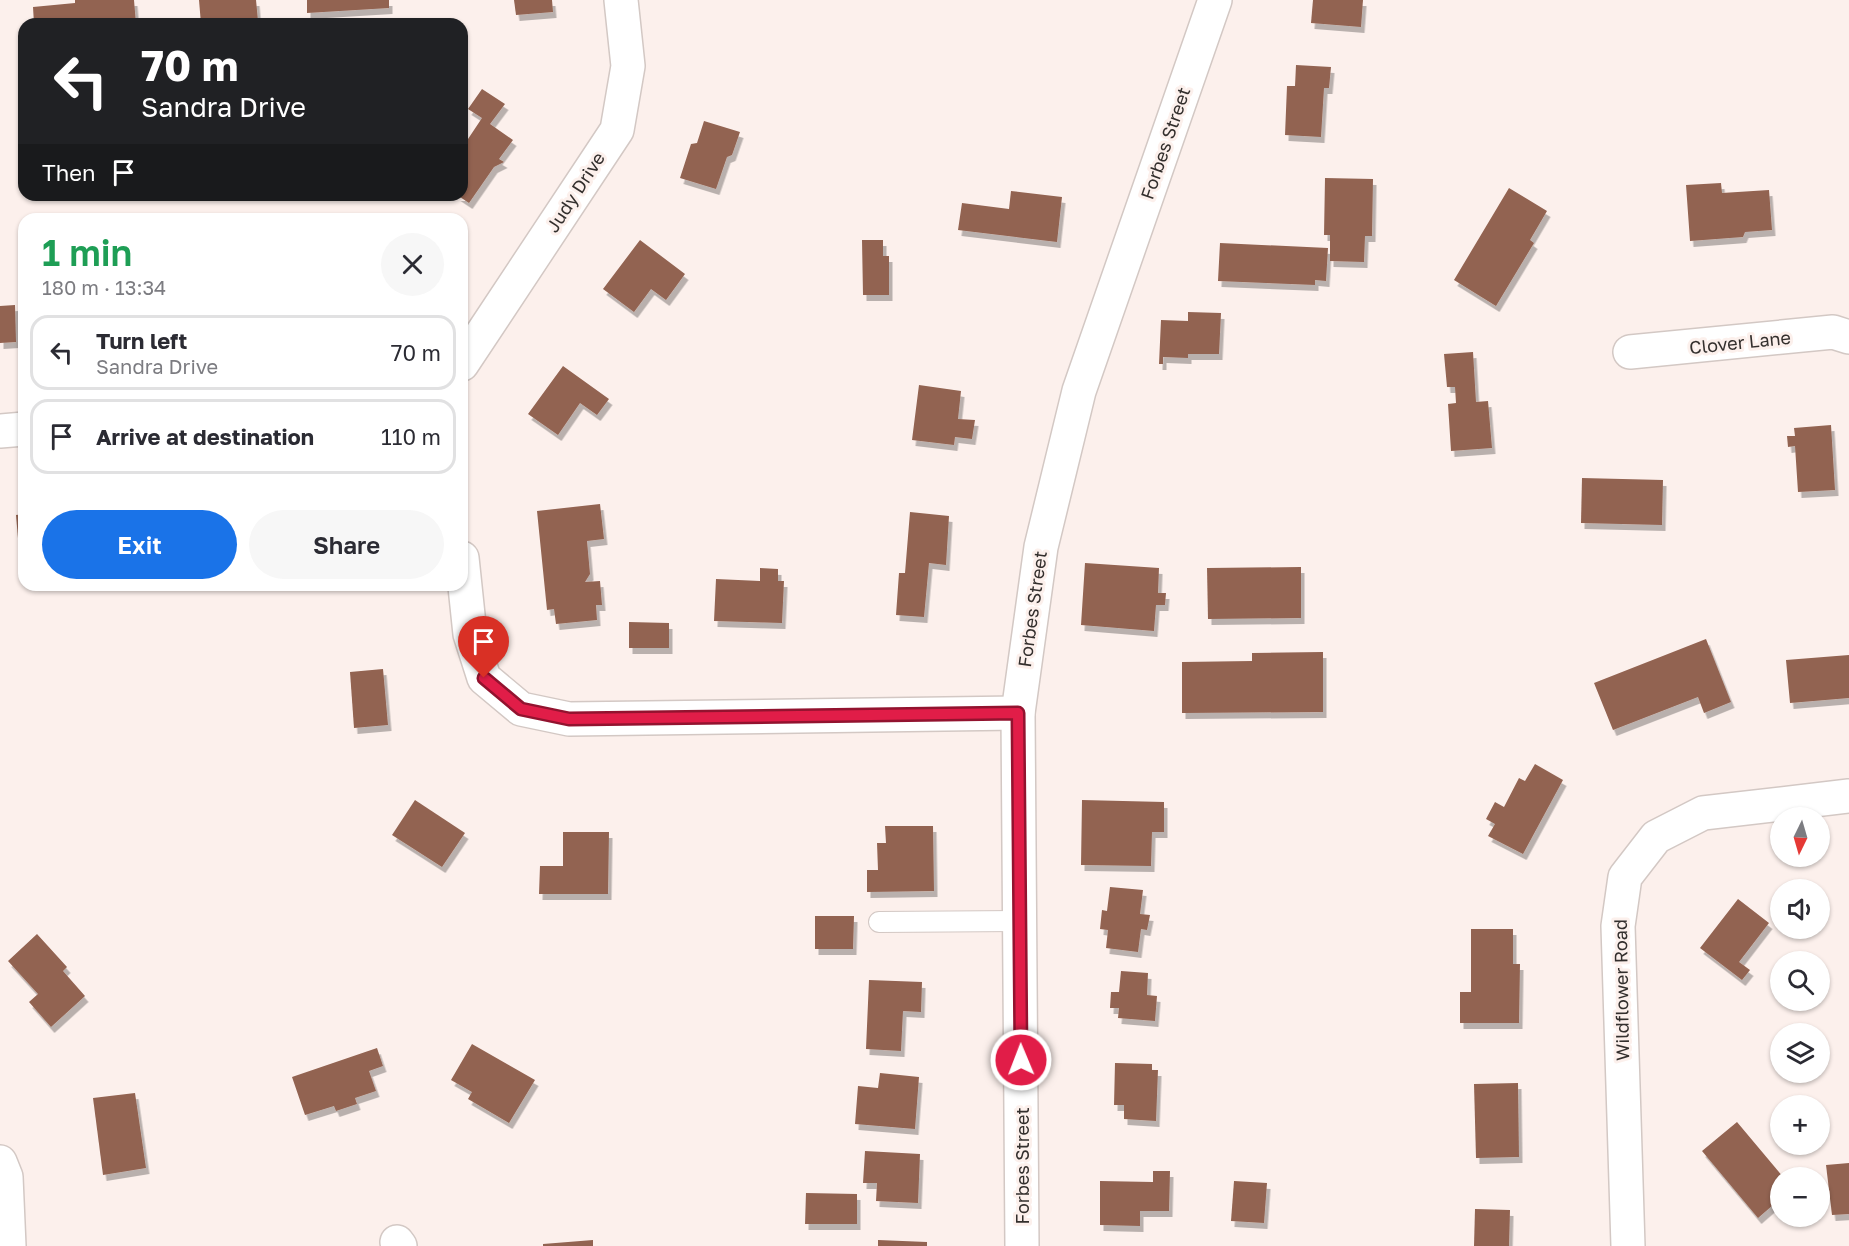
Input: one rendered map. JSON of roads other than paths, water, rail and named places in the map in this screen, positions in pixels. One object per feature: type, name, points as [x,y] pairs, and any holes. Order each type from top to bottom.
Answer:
[{"type":"street","name":"Judy Drive","points":[[468,355],[617,130],[628,66],[621,0]]},
{"type":"street","name":"Forbes Street","points":[[1022,1246],[1018,713],[1041,547],[1079,391],[1215,0]]},
{"type":"street","name":"Clover Lane","points":[[1630,352],[1833,332],[1849,337]]},
{"type":"street","points":[[0,431],[18,430]]},
{"type":"street","points":[[465,591],[470,634],[484,678],[521,709],[569,719],[1018,713]]},
{"type":"street","name":"Wildflower Road","points":[[1628,1246],[1618,926],[1625,876],[1656,837],[1703,813],[1849,796]]},
{"type":"street","points":[[0,1162],[6,1177],[9,1246]]},
{"type":"lane","points":[[879,922],[1020,921]]}]
